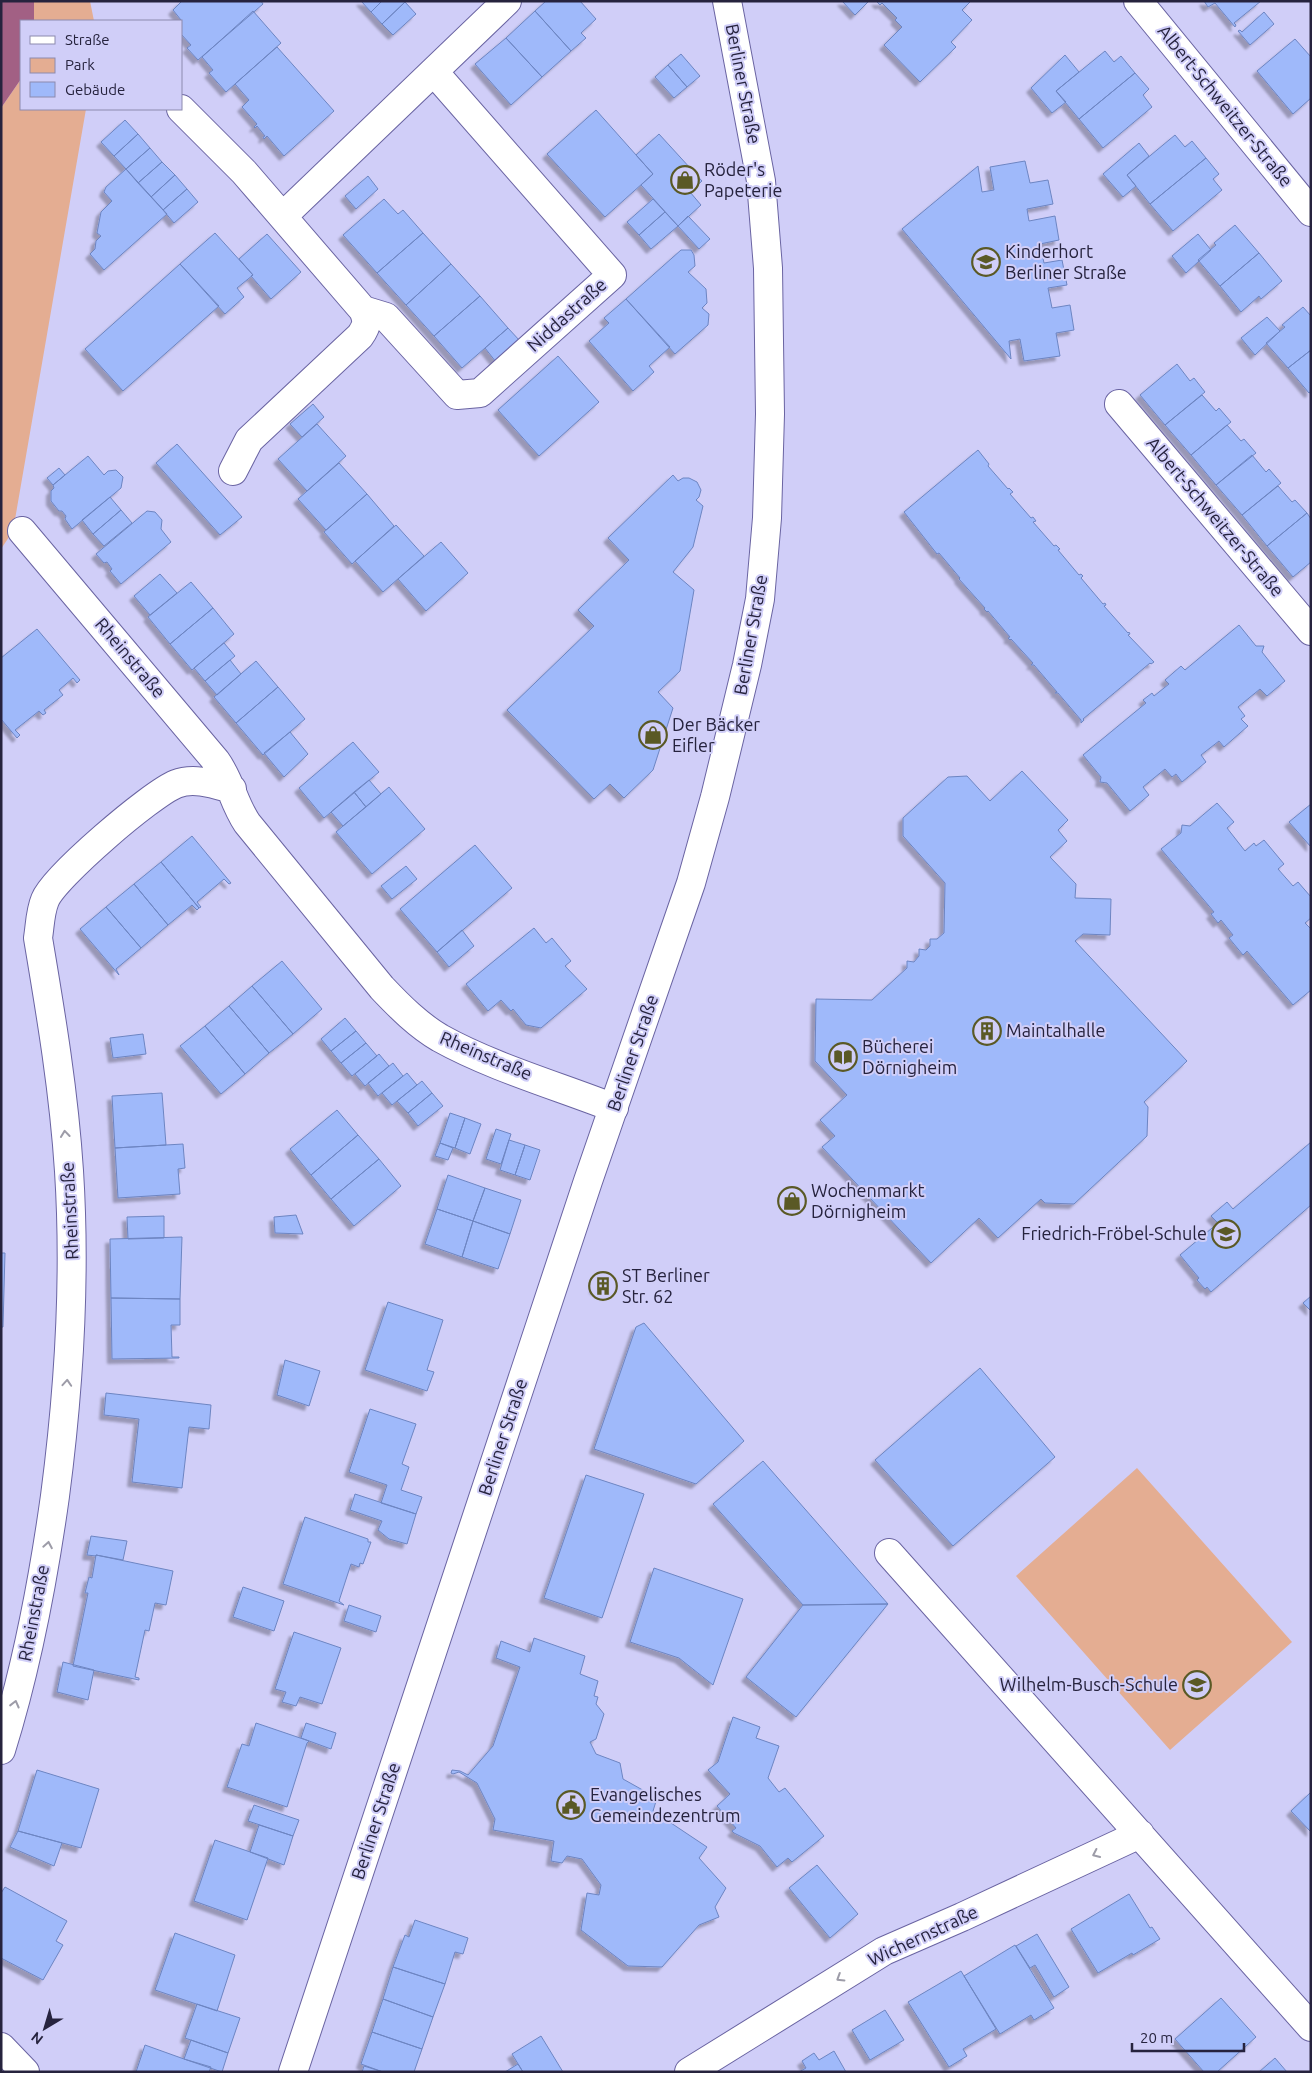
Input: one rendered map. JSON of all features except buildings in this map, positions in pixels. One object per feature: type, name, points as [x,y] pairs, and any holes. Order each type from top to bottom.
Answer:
[{"type":"street","points":[[283,216],[507,1]]},
{"type":"street","name":"Berliner Straße","points":[[293,2072],[614,1108],[691,883],[732,729],[760,599],[769,480],[768,268],[760,182],[727,1]]},
{"type":"street","name":"Albert-Schweitzer-Straße","points":[[1138,1],[1311,212]]},
{"type":"street","name":"Niddastraße","points":[[362,310],[386,317],[457,395],[480,393],[612,275],[434,72]]},
{"type":"street","points":[[182,110],[244,172],[283,216],[362,310],[367,319],[366,328],[360,336],[249,440],[233,471]]},
{"type":"street","name":"Albert-Schweitzer-Straße","points":[[1119,404],[1311,631]]},
{"type":"street","name":"Rheinstraße","points":[[22,532],[216,761],[227,776],[238,810],[247,823],[382,988],[407,1014],[439,1037],[475,1055],[614,1108]]},
{"type":"street","name":"Rheinstraße","points":[[1,1750],[11,1718],[35,1619],[50,1532],[64,1431],[72,1287],[69,1171],[59,1068],[38,938],[45,899],[70,867],[142,807],[169,788],[176,784],[199,781],[232,789]]},
{"type":"street","points":[[889,1553],[1311,2027]]},
{"type":"street","name":"Wichernstraße","points":[[689,2072],[884,1951],[1140,1834]]},
{"type":"street","points":[[1,2047],[26,2072]]},
{"type":"green space","points":[[34,1],[90,1],[94,20],[34,20]]},
{"type":"green space","points":[[20,80],[20,110],[86,110],[13,531],[1,549],[1,108]]},
{"type":"green space","points":[[1137,1468],[1292,1642],[1170,1750],[1016,1576]]},
{"type":"shaded area","points":[[1,1],[34,1],[34,20],[20,20],[20,80],[1,108]]},
{"type":"place","name":"Röder's Papeterie","points":[[685,180]]},
{"type":"place","name":"Kinderhort Berliner Straße","points":[[986,262]]},
{"type":"place","name":"Der Bäcker Eifler","points":[[653,735]]},
{"type":"place","name":"Maintalhalle","points":[[987,1031]]},
{"type":"place","name":"Bücherei Dörnigheim","points":[[843,1057]]},
{"type":"place","name":"Wochenmarkt Dörnigheim","points":[[792,1201]]},
{"type":"place","name":"Friedrich-Fröbel-Schule","points":[[1226,1234]]},
{"type":"place","name":"ST Berliner Str. 62","points":[[603,1286]]},
{"type":"place","name":"Wilhelm-Busch-Schule","points":[[1197,1685]]},
{"type":"place","name":"Evangelisches Gemeindezentrum","points":[[571,1805]]}]
